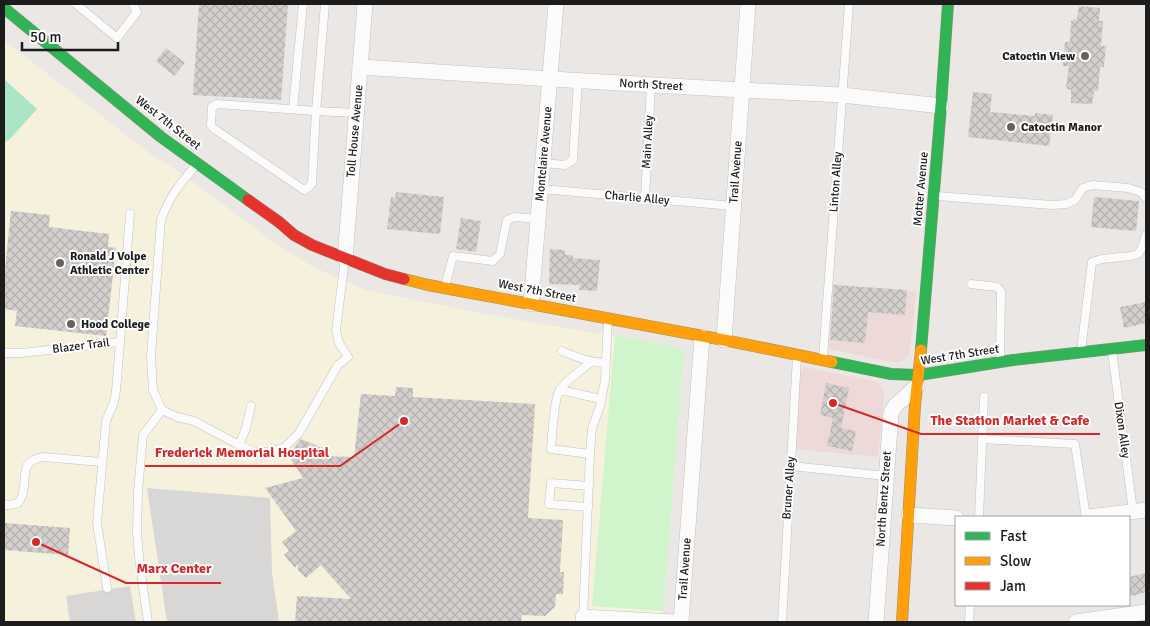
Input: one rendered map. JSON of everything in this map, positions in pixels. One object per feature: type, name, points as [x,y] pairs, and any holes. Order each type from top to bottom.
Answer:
[{"type":"main road","name":"Motter Avenue","points":[[918,381],[948,4]]},
{"type":"main road","name":"West 7th Street","points":[[8,8],[161,137],[279,222],[294,235],[312,246],[385,274],[428,285],[724,340],[918,381],[1000,362],[1146,345]]},
{"type":"main road","name":"North Bentz Street","points":[[902,622],[918,381]]},
{"type":"street","name":"Toll House Avenue","points":[[345,259],[365,4]]},
{"type":"street","name":"Montclaire Avenue","points":[[532,304],[556,4]]},
{"type":"street","name":"Trail Avenue","points":[[724,340],[748,4]]},
{"type":"street","name":"North Street","points":[[360,67],[578,81],[842,94],[941,106]]},
{"type":"street","name":"Trail Avenue","points":[[681,622],[702,337]]},
{"type":"street","name":"North Bentz Street","points":[[876,622],[891,413],[918,381]]},
{"type":"street","points":[[1095,516],[1140,510]]},
{"type":"street","points":[[909,515],[955,518]]},
{"type":"street","points":[[1076,622],[1146,612]]},
{"type":"street","points":[[583,620],[673,622]]},
{"type":"lane","points":[[76,4],[117,38],[137,12],[133,4]]},
{"type":"lane","points":[[293,109],[303,4]]},
{"type":"lane","points":[[325,4],[316,110],[312,183],[309,187],[304,190],[211,125],[212,107],[217,104],[316,110],[356,113]]},
{"type":"lane","name":"Linton Alley","points":[[823,360],[849,4]]},
{"type":"lane","points":[[544,163],[565,165],[573,160],[578,81]]},
{"type":"lane","name":"Main Alley","points":[[646,198],[651,85]]},
{"type":"lane","points":[[197,163],[175,190],[161,220],[150,356],[153,390],[162,410],[177,417],[194,421],[252,451],[266,452],[284,448],[299,433],[338,365],[348,357],[339,343],[336,330],[345,259]]},
{"type":"lane","points":[[934,196],[1052,205],[1066,204],[1075,200],[1084,188],[1092,185],[1128,188],[1141,192],[1146,198]]},
{"type":"lane","name":"Charlie Alley","points":[[542,189],[733,206]]},
{"type":"lane","name":"Blazer Trail","points":[[4,353],[21,353],[120,342],[130,214]]},
{"type":"lane","points":[[445,288],[453,256],[493,262],[500,254],[507,220],[515,217],[539,219]]},
{"type":"lane","points":[[1081,353],[1092,262],[1138,254],[1146,235]]},
{"type":"lane","points":[[971,284],[997,287],[1001,291],[1000,362]]},
{"type":"lane","points":[[583,620],[592,428],[600,406],[605,380],[608,319]]},
{"type":"lane","points":[[107,588],[97,523],[106,421],[114,402],[116,391],[120,342]]},
{"type":"lane","name":"Dixon Alley","points":[[1111,349],[1140,510]]},
{"type":"lane","points":[[562,351],[577,358],[605,363]]},
{"type":"lane","name":"Bruner Alley","points":[[782,622],[798,355]]},
{"type":"lane","points":[[590,454],[551,449],[556,398],[560,390],[573,376],[592,362]]},
{"type":"lane","points":[[560,390],[601,400]]},
{"type":"lane","points":[[979,516],[984,397]]},
{"type":"lane","points":[[239,445],[246,428],[251,406]]},
{"type":"lane","points":[[148,622],[138,542],[138,491],[143,434],[162,410]]},
{"type":"lane","points":[[982,439],[1075,444],[1087,516]]},
{"type":"lane","points":[[4,505],[10,506],[18,503],[22,496],[26,467],[36,458],[102,462]]},
{"type":"lane","points":[[790,466],[886,476]]},
{"type":"lane","points":[[588,507],[549,504],[551,483],[589,486]]},
{"type":"lane","points":[[969,622],[970,606]]},
{"type":"shaded area","points":[[4,40],[152,155],[178,171],[275,243],[313,267],[366,290],[485,314],[684,348],[662,622],[4,622]]},
{"type":"shaded area","points":[[833,284],[916,292],[910,350],[904,360],[893,362],[829,349]]},
{"type":"shaded area","points":[[804,367],[874,381],[880,384],[884,395],[878,457],[795,449],[800,371]]},
{"type":"shaded area","points":[[147,488],[270,498],[272,572],[279,622],[167,622]]},
{"type":"shaded area","points":[[130,586],[136,622],[70,622],[66,596]]},
{"type":"green space","points":[[4,79],[37,109],[11,138],[4,143]]},
{"type":"green space","points":[[615,336],[684,348],[663,611],[592,606]]},
{"type":"building","points":[[199,4],[288,4],[281,100],[193,95]]},
{"type":"building","name":"Catoctin View","points":[[1079,6],[1100,8],[1099,21],[1103,21],[1101,46],[1106,46],[1104,67],[1100,67],[1098,91],[1094,91],[1092,104],[1071,103],[1071,90],[1066,87],[1069,66],[1063,66],[1065,42],[1070,42],[1071,21],[1077,19]]},
{"type":"building","points":[[166,48],[185,63],[174,76],[156,61]]},
{"type":"building","name":"Catoctin Manor","points":[[973,92],[992,94],[990,112],[1035,116],[1035,113],[1053,115],[1049,146],[968,137]]},
{"type":"building","points":[[396,192],[444,197],[440,234],[387,229],[391,197],[395,198]]},
{"type":"building","points":[[1094,197],[1139,201],[1136,231],[1091,227]]},
{"type":"building","name":"Ronald J Volpe Athletic Center","points":[[11,211],[50,215],[49,227],[109,234],[108,247],[116,248],[106,336],[15,326],[17,311],[4,309],[4,279]]},
{"type":"building","points":[[461,218],[481,221],[476,252],[456,249]]},
{"type":"building","points":[[550,249],[565,250],[565,255],[573,255],[573,258],[600,260],[597,291],[579,290],[580,285],[549,284]]},
{"type":"building","points":[[834,285],[907,290],[905,315],[868,312],[865,343],[830,340]]},
{"type":"building","points":[[1146,302],[1146,323],[1124,328],[1120,307]]},
{"type":"building","points":[[826,383],[849,388],[841,428],[856,431],[852,451],[827,446],[833,418],[820,415]]},
{"type":"building","points":[[396,387],[413,388],[413,397],[535,404],[528,518],[563,520],[560,572],[564,572],[563,594],[556,594],[555,607],[545,616],[522,615],[521,622],[295,622],[297,596],[351,599],[321,565],[306,578],[298,570],[298,564],[295,568],[284,555],[289,551],[282,542],[296,531],[265,488],[303,478],[288,455],[301,439],[325,449],[322,456],[354,457],[361,394],[395,396]]},
{"type":"building","points":[[5,523],[70,528],[68,555],[4,550]]},
{"type":"building","points":[[1146,573],[1146,592],[1130,597],[1130,577]]},
{"type":"traffic: fast","points":[[921,350],[948,4]]},
{"type":"traffic: fast","points":[[4,8],[161,137],[248,200]]},
{"type":"traffic: fast","points":[[832,362],[891,374],[919,375],[1013,360],[1146,345]]},
{"type":"traffic: slow","points":[[404,279],[832,362]]},
{"type":"traffic: slow","points":[[902,622],[915,405],[921,350]]},
{"type":"traffic: jam","points":[[248,200],[294,235],[312,245],[385,274],[404,279]]},
{"type":"place","name":"Catoctin View","points":[[1085,56]]},
{"type":"place","name":"Catoctin Manor","points":[[1011,127]]},
{"type":"place","name":"Ronald J Volpe Athletic Center","points":[[60,263]]},
{"type":"place","name":"Hood College","points":[[71,324]]},
{"type":"place","name":"The Station Market & Cafe","points":[[833,403]]},
{"type":"place","name":"Frederick Memorial Hospital","points":[[404,421]]},
{"type":"place","name":"Marx Center","points":[[36,542]]}]
